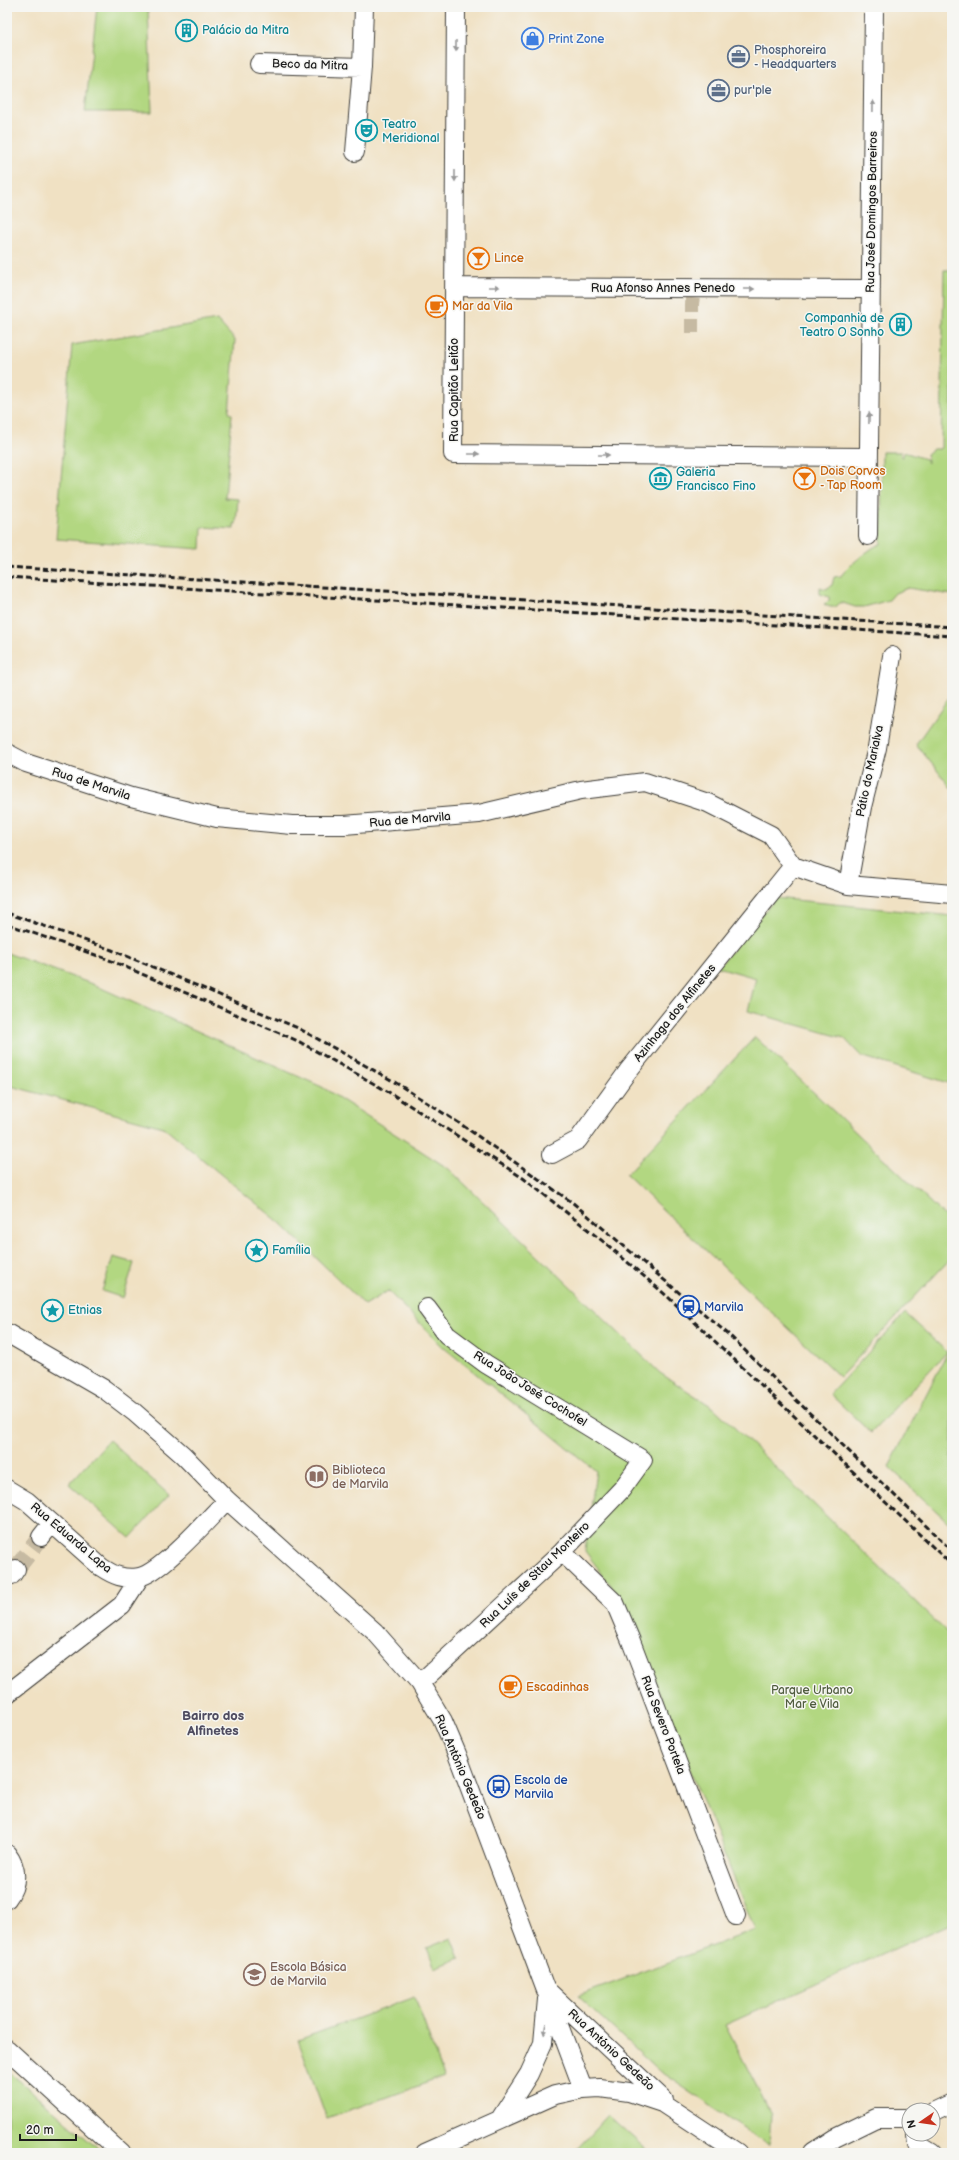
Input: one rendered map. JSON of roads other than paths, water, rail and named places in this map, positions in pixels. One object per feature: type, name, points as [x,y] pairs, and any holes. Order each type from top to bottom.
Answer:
[{"type":"street","name":"Beco da Mitra","points":[[354,152],[362,67],[364,7]]},
{"type":"street","name":"Rua Capitão Leitão","points":[[456,7],[453,454],[869,457]]},
{"type":"street","name":"Rua José Domingos Barreiros","points":[[868,536],[874,7]]},
{"type":"street","name":"Beco da Mitra","points":[[259,64],[362,67]]},
{"type":"street","name":"Rua Afonso Annes Penedo","points":[[454,287],[871,289]]},
{"type":"street","name":"Pátio do Marialva","points":[[848,885],[862,807],[877,748],[892,656]]},
{"type":"street","name":"Rua de Marvila","points":[[7,753],[26,762],[131,797],[217,818],[292,826],[351,825],[479,814],[581,790],[645,782],[708,803],[772,835],[793,866]]},
{"type":"street","points":[[793,866],[848,885],[952,894]]},
{"type":"street","name":"Azinhaga dos Alfinetes","points":[[552,1154],[578,1140],[628,1071],[793,866]]},
{"type":"street","name":"Rua João José Cochofel","points":[[427,1308],[447,1335],[486,1364],[643,1460]]},
{"type":"street","name":"Rua António Gedeão","points":[[7,1333],[104,1389],[183,1455],[228,1500],[375,1632],[420,1683],[443,1721],[457,1754],[584,2089]]},
{"type":"street","name":"Rua Luís de Sttau Monteiro","points":[[420,1683],[562,1552],[622,1489],[643,1460]]},
{"type":"street","name":"Rua Eduarda Lapa","points":[[7,1489],[26,1501],[101,1567],[122,1577],[140,1577],[156,1570],[228,1500]]},
{"type":"street","points":[[41,1536],[52,1523]]},
{"type":"street","name":"Rua Severo Portela","points":[[562,1552],[615,1603],[631,1641],[736,1916]]},
{"type":"street","points":[[7,1694],[122,1605],[140,1577]]},
{"type":"street","points":[[7,1854],[13,1862],[16,1874],[13,1890],[7,1899]]},
{"type":"street","name":"Rua António Gedeão","points":[[547,1990],[674,2110]]},
{"type":"street","name":"Rua António Gedeão","points":[[500,2119],[529,2074],[543,2043],[547,1990]]},
{"type":"street","points":[[7,2049],[121,2153]]},
{"type":"street","points":[[425,2153],[555,2095],[584,2089],[600,2088],[629,2092],[662,2103],[738,2153]]},
{"type":"street","points":[[941,2108],[952,2103]]},
{"type":"street","points":[[812,2153],[835,2138],[876,2118],[901,2118]]},
{"type":"street","points":[[917,2142],[917,2144],[932,2153]]},
{"type":"tunnel","points":[[692,333],[692,304],[694,288]]},
{"type":"tunnel","points":[[16,1569],[41,1537]]},
{"type":"railway","points":[[7,567],[952,627]]},
{"type":"railway","points":[[7,577],[952,636]]},
{"type":"railway","points":[[7,913],[112,950],[298,1028],[393,1081],[462,1125],[573,1203],[728,1334],[952,1551]]},
{"type":"railway","points":[[7,924],[107,959],[298,1041],[387,1091],[523,1178],[610,1247],[668,1297],[952,1565]]},
{"type":"place","name":"Palácio da Mitra","points":[[187,30]]},
{"type":"place","name":"Print Zone","points":[[532,39]]},
{"type":"place","name":"Phosphoreira - Headquarters","points":[[739,57]]},
{"type":"place","name":"pur'ple","points":[[719,90]]},
{"type":"place","name":"Teatro Meridional","points":[[366,131]]},
{"type":"place","name":"Lince","points":[[479,258]]},
{"type":"place","name":"Mar da Vila","points":[[437,306]]},
{"type":"place","name":"Companhia de Teatro O Sonho","points":[[900,325]]},
{"type":"place","name":"Dois Corvos - Tap Room","points":[[804,478]]},
{"type":"place","name":"Galeria Francisco Fino","points":[[660,479]]},
{"type":"place","name":"Família","points":[[256,1250]]},
{"type":"place","name":"Marvila","points":[[688,1307]]},
{"type":"place","name":"Etnias","points":[[53,1310]]},
{"type":"place","name":"Biblioteca de Marvila","points":[[317,1477]]},
{"type":"place","name":"Escadinhas","points":[[510,1687]]},
{"type":"place","name":"Escola de Marvila","points":[[498,1787]]},
{"type":"place","name":"Escola Básica de Marvila","points":[[255,1974]]},
{"type":"district","name":"Bairro dos Alfinetes","points":[[213,1724]]},
{"type":"park label","name":"Parque Urbano Mar e Vila","points":[[812,1697]]}]
